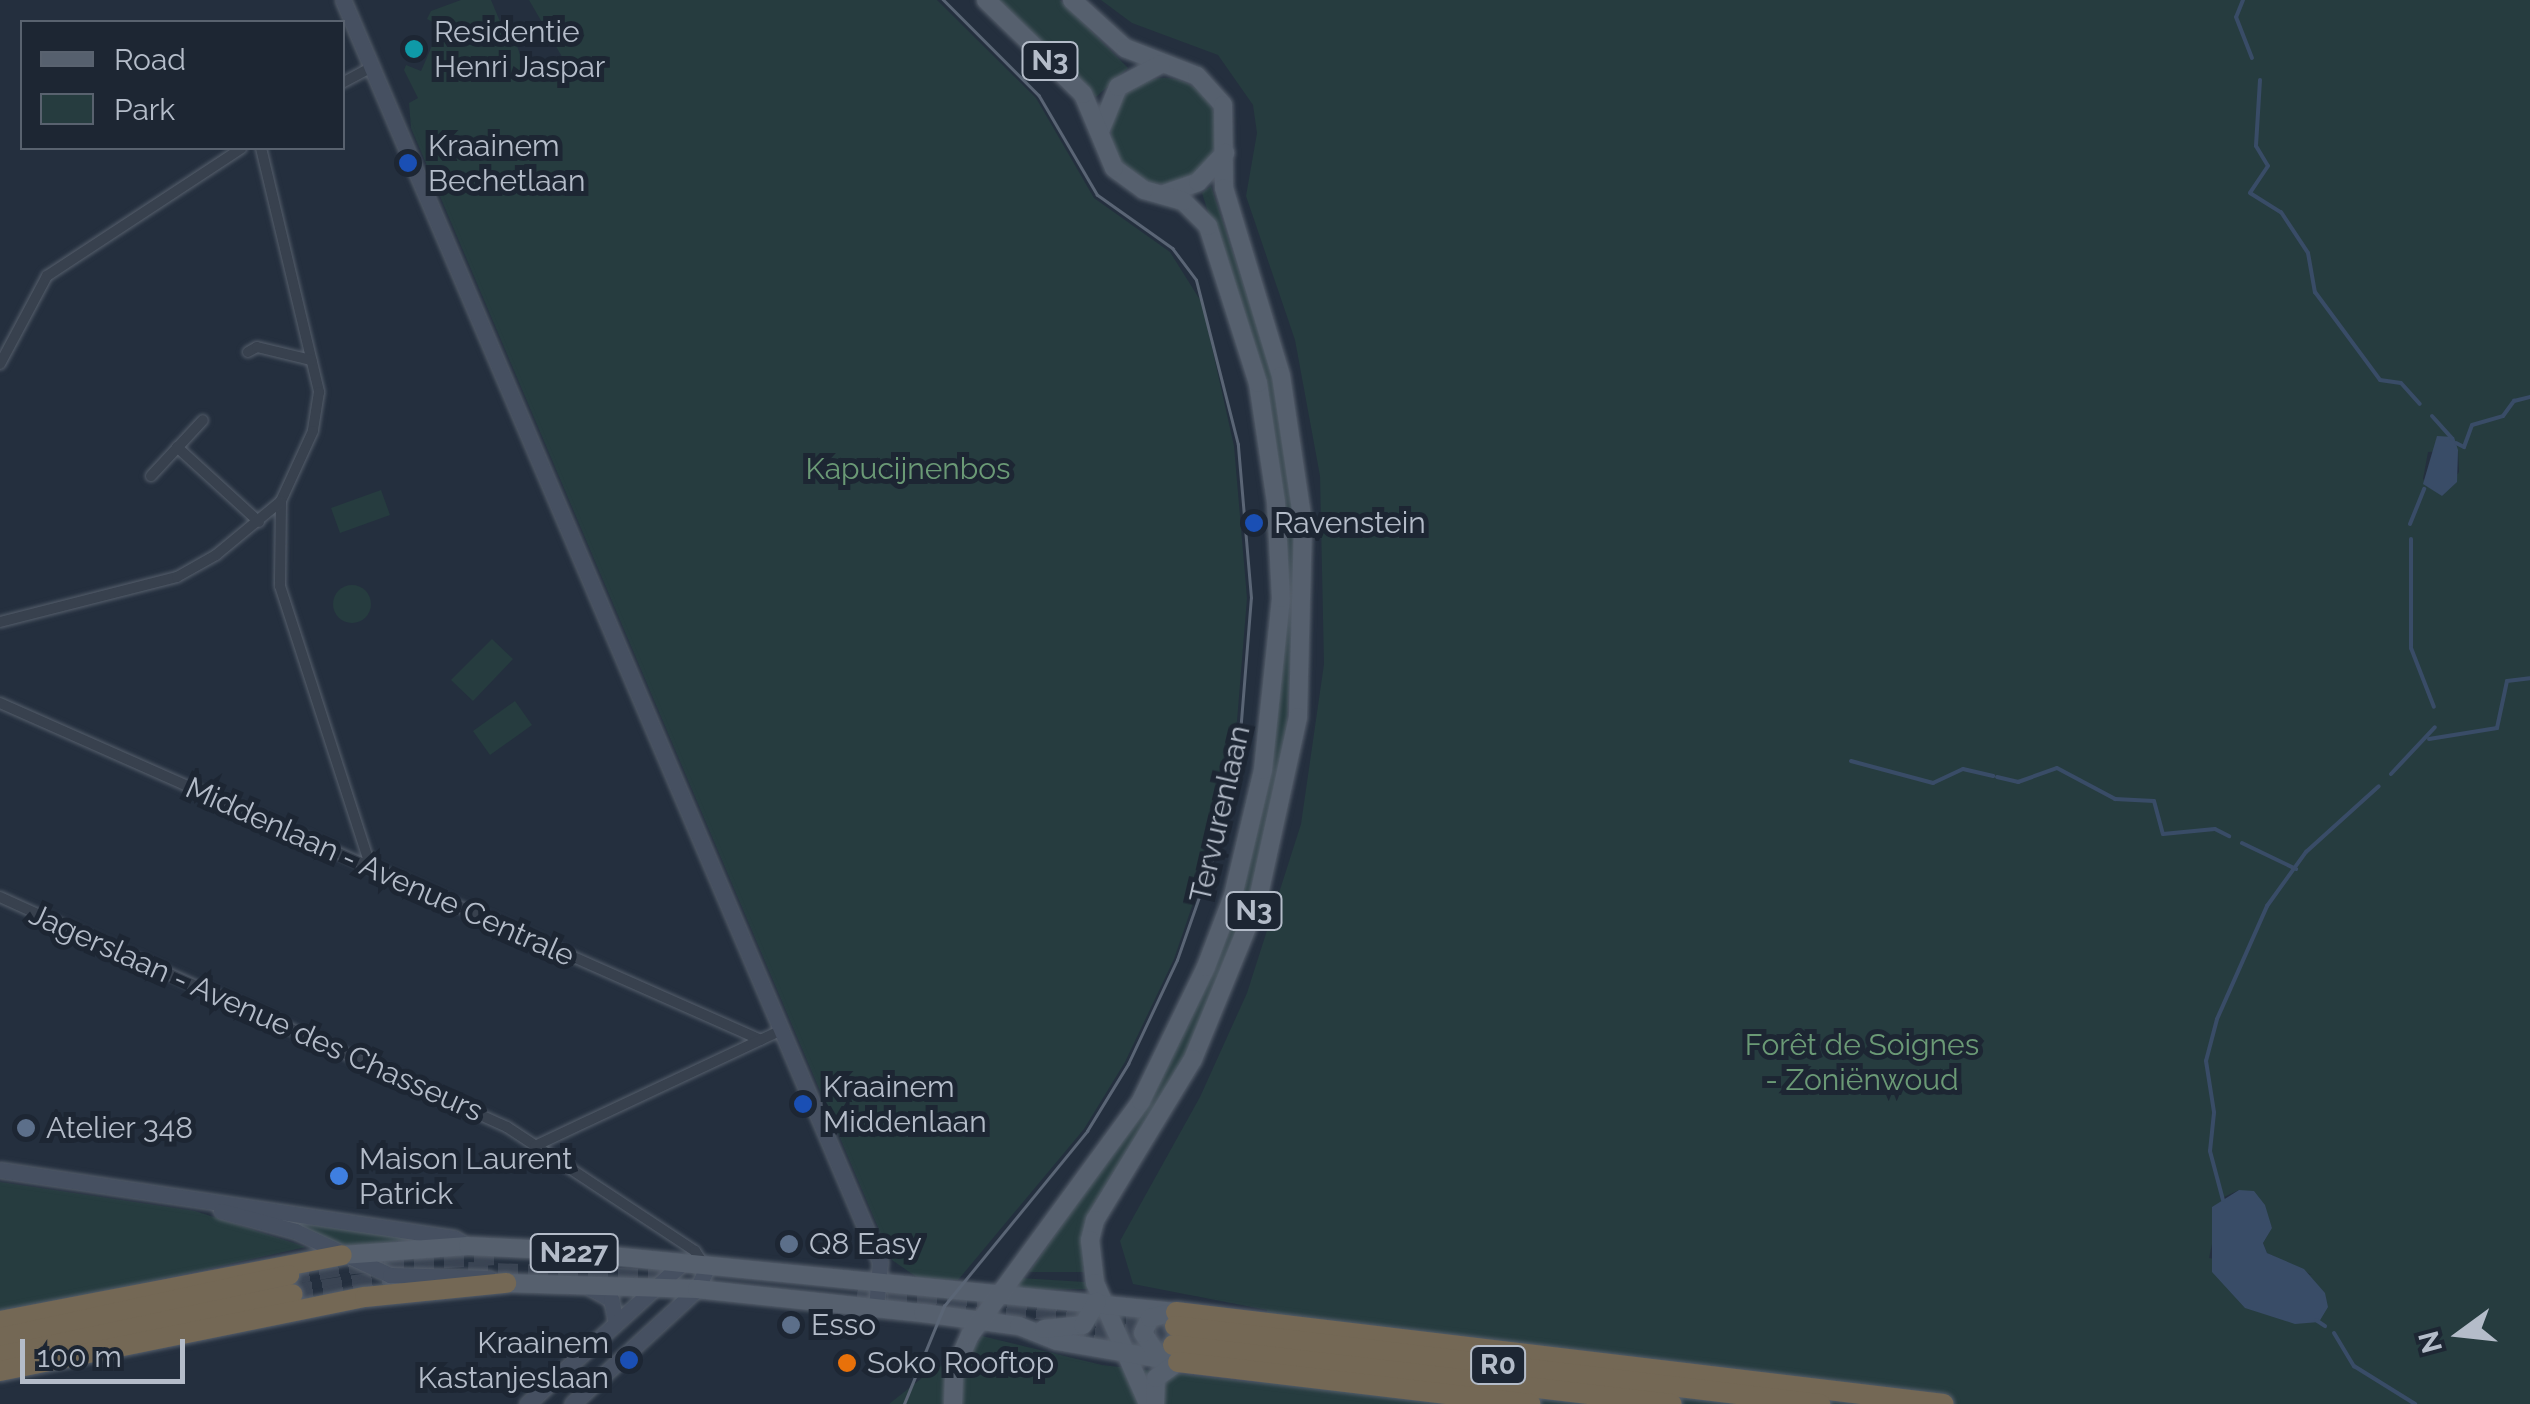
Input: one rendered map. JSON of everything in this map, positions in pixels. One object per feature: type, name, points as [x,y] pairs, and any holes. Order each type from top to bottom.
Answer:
[{"type":"highway","points":[[0,1321],[310,1248],[342,1254]]},
{"type":"highway","points":[[0,1371],[365,1297],[506,1283]]},
{"type":"highway","points":[[0,1338],[291,1285],[0,1356]]},
{"type":"highway","points":[[1172,1341],[1531,1404]]},
{"type":"highway","points":[[1172,1341],[1944,1404]]},
{"type":"highway","name":"R0","points":[[1172,1341],[1672,1404]]},
{"type":"highway","name":"R0","points":[[1172,1341],[1820,1404]]},
{"type":"main road","name":"Tervurenlaan","points":[[953,1404],[960,1355],[994,1296],[1101,1161],[1172,1043],[1233,896],[1268,740],[1280,582],[1260,398],[1234,296],[1208,226],[1183,201],[1127,181],[1114,168],[1082,94],[986,0]]},
{"type":"main road","name":"Tervurenlaan","points":[[1072,0],[1125,48],[1212,88],[1228,120],[1226,199],[1257,288],[1295,452],[1305,597],[1298,717],[1257,903],[1193,1059],[1096,1220],[1090,1240],[1101,1308]]},
{"type":"main road","name":"N3","points":[[1100,132],[1126,79],[1161,64]]},
{"type":"main road","points":[[1163,194],[1198,182],[1225,154]]},
{"type":"main road","points":[[342,1254],[468,1246]]},
{"type":"main road","name":"N227","points":[[468,1246],[1101,1308]]},
{"type":"main road","name":"N227","points":[[506,1283],[697,1288],[1073,1330],[1101,1308]]},
{"type":"main road","points":[[1101,1308],[1172,1341]]},
{"type":"main road","points":[[1101,1308],[1152,1404]]},
{"type":"main road","points":[[944,1316],[960,1355]]},
{"type":"main road","points":[[1018,1326],[1127,1356],[1172,1341]]},
{"type":"main road","points":[[1152,1404],[1156,1378],[1172,1341]]},
{"type":"street","points":[[344,0],[880,1262],[876,1308]]},
{"type":"street","points":[[345,80],[372,67]]},
{"type":"street","points":[[0,364],[46,276],[239,150]]},
{"type":"street","points":[[260,150],[312,360],[319,412],[281,501],[280,586],[371,868]]},
{"type":"street","points":[[248,352],[257,346],[312,360]]},
{"type":"street","points":[[150,476],[202,420]]},
{"type":"street","points":[[177,447],[259,522]]},
{"type":"street","points":[[0,622],[177,577],[259,522],[281,501]]},
{"type":"street","name":"Middenlaan - Avenue Centrale","points":[[0,703],[760,1040]]},
{"type":"street","name":"Jagerslaan - Avenue des Chasseurs","points":[[0,897],[507,1127],[695,1251],[706,1268]]},
{"type":"street","points":[[535,1146],[781,1030]]},
{"type":"street","name":"N227","points":[[0,1170],[454,1238],[468,1246]]},
{"type":"street","name":"N227","points":[[189,1200],[310,1248]]},
{"type":"street","name":"N227","points":[[342,1254],[404,1278],[481,1276],[506,1283]]},
{"type":"street","points":[[527,1404],[679,1266]]},
{"type":"street","points":[[572,1404],[697,1288],[706,1268]]},
{"type":"street","points":[[572,1282],[609,1296],[616,1322]]},
{"type":"street","points":[[593,1344],[614,1365]]},
{"type":"green space","name":"Kapucijnenbos","points":[[461,0],[491,0],[504,31],[511,29],[527,74],[553,63],[572,74],[529,0],[937,0],[1036,98],[1094,198],[1170,252],[1202,303],[1234,446],[1247,598],[1237,721],[1213,845],[1174,959],[1125,1062],[1084,1129],[958,1280],[918,1278],[892,1260],[411,128],[409,103],[418,98],[404,70],[406,65],[421,71],[440,26],[427,19],[431,11]]},
{"type":"green space","points":[[995,0],[1060,0],[1128,68],[1096,97]]},
{"type":"green space","name":"Forêt de Soignes - Zoniënwoud","points":[[1101,0],[2530,0],[2530,1404],[889,1404],[932,1370],[970,1353],[982,1336],[1102,1365],[1259,1383],[1267,1310],[1133,1284],[1120,1241],[1200,1097],[1247,993],[1301,824],[1324,664],[1320,476],[1295,340],[1246,196],[1257,133],[1253,105],[1218,55],[1132,23]],"holes":[[[2458,450],[2459,472],[2442,496],[2423,479],[2428,452]],[[2239,1190],[2272,1227],[2263,1243],[2267,1253],[2312,1275],[2209,1258],[2222,1198]]]},
{"type":"green space","points":[[1164,78],[1184,82],[1201,94],[1213,111],[1217,131],[1213,151],[1201,168],[1184,180],[1164,184],[1144,180],[1127,168],[1115,151],[1111,131],[1115,111],[1127,94],[1144,82]]},
{"type":"green space","points":[[1211,186],[1274,377],[1296,536],[1286,749],[1250,900],[1189,1049],[1092,1207],[1082,1241],[1084,1272],[1029,1272],[1142,1111],[1191,1020],[1253,848],[1273,757],[1286,631],[1266,395],[1202,193]]},
{"type":"green space","points":[[381,490],[390,515],[340,533],[331,508]]},
{"type":"green space","points":[[352,585],[365,591],[371,604],[365,617],[352,623],[339,617],[333,604],[339,591]]},
{"type":"green space","points":[[492,639],[513,659],[473,701],[451,680]]},
{"type":"green space","points":[[515,701],[532,725],[490,755],[473,731]]},
{"type":"green space","points":[[0,1182],[195,1211],[306,1247],[0,1315]]},
{"type":"green space","points":[[284,1221],[405,1238],[406,1240],[347,1247]]},
{"type":"green space","points":[[1020,1278],[1085,1282],[1088,1289],[1018,1290]]},
{"type":"water","points":[[2437,436],[2454,437],[2458,450],[2457,482],[2442,496],[2423,484]]},
{"type":"water","points":[[2239,1190],[2254,1191],[2265,1205],[2272,1228],[2263,1243],[2267,1253],[2304,1269],[2325,1293],[2328,1307],[2319,1322],[2295,1324],[2245,1308],[2212,1272],[2212,1207]]},
{"type":"waterway","points":[[2243,0],[2236,17],[2252,58]]},
{"type":"waterway","points":[[2260,80],[2256,146],[2268,166],[2250,193],[2281,212],[2308,253],[2315,292],[2380,380],[2401,383],[2420,404]]},
{"type":"waterway","points":[[2456,443],[2464,447],[2472,425],[2503,416],[2514,401],[2530,397]]},
{"type":"waterway","points":[[2432,416],[2452,438]]},
{"type":"waterway","points":[[2410,524],[2424,489]]},
{"type":"waterway","points":[[2411,539],[2411,648],[2434,707]]},
{"type":"waterway","points":[[2429,739],[2497,728],[2507,681],[2530,678]]},
{"type":"waterway","points":[[2391,774],[2435,727]]},
{"type":"waterway","points":[[1851,761],[1933,783],[1963,769],[1993,776]]},
{"type":"waterway","points":[[1997,777],[2018,782],[2057,768],[2115,799],[2154,801],[2163,834],[2215,829],[2229,836]]},
{"type":"waterway","points":[[2223,1200],[2210,1151],[2214,1112],[2206,1061],[2217,1019],[2267,906],[2306,852],[2379,786]]},
{"type":"waterway","points":[[2242,843],[2296,869]]},
{"type":"waterway","points":[[2316,1320],[2325,1326]]},
{"type":"waterway","points":[[2334,1333],[2354,1366],[2415,1404]]},
{"type":"tunnel","points":[[289,1275],[354,1264],[496,1255]]},
{"type":"tunnel","points":[[468,1272],[664,1280]]},
{"type":"tunnel","points":[[293,1294],[410,1277]]},
{"type":"tunnel","points":[[858,1287],[1175,1326]]},
{"type":"tunnel","points":[[1065,1329],[1173,1345]]},
{"type":"tram line","points":[[904,1404],[944,1306],[1087,1131],[1128,1064],[1177,960],[1217,846],[1241,721],[1251,598],[1238,445],[1196,280],[1173,249],[1097,195],[1039,96],[943,0]]},
{"type":"place","name":"Residentie Henri Jaspar","points":[[414,49]]},
{"type":"place","name":"Kraainem Bechetlaan","points":[[408,163]]},
{"type":"place","name":"Ravenstein","points":[[1254,523]]},
{"type":"place","name":"Kraainem Middenlaan","points":[[803,1104]]},
{"type":"place","name":"Atelier 348","points":[[26,1128]]},
{"type":"place","name":"Maison Laurent Patrick","points":[[339,1176]]},
{"type":"place","name":"Q8 Easy","points":[[789,1244]]},
{"type":"place","name":"Esso","points":[[791,1325]]},
{"type":"place","name":"Kraainem Kastanjeslaan","points":[[629,1360]]},
{"type":"place","name":"Soko Rooftop","points":[[847,1363]]}]
